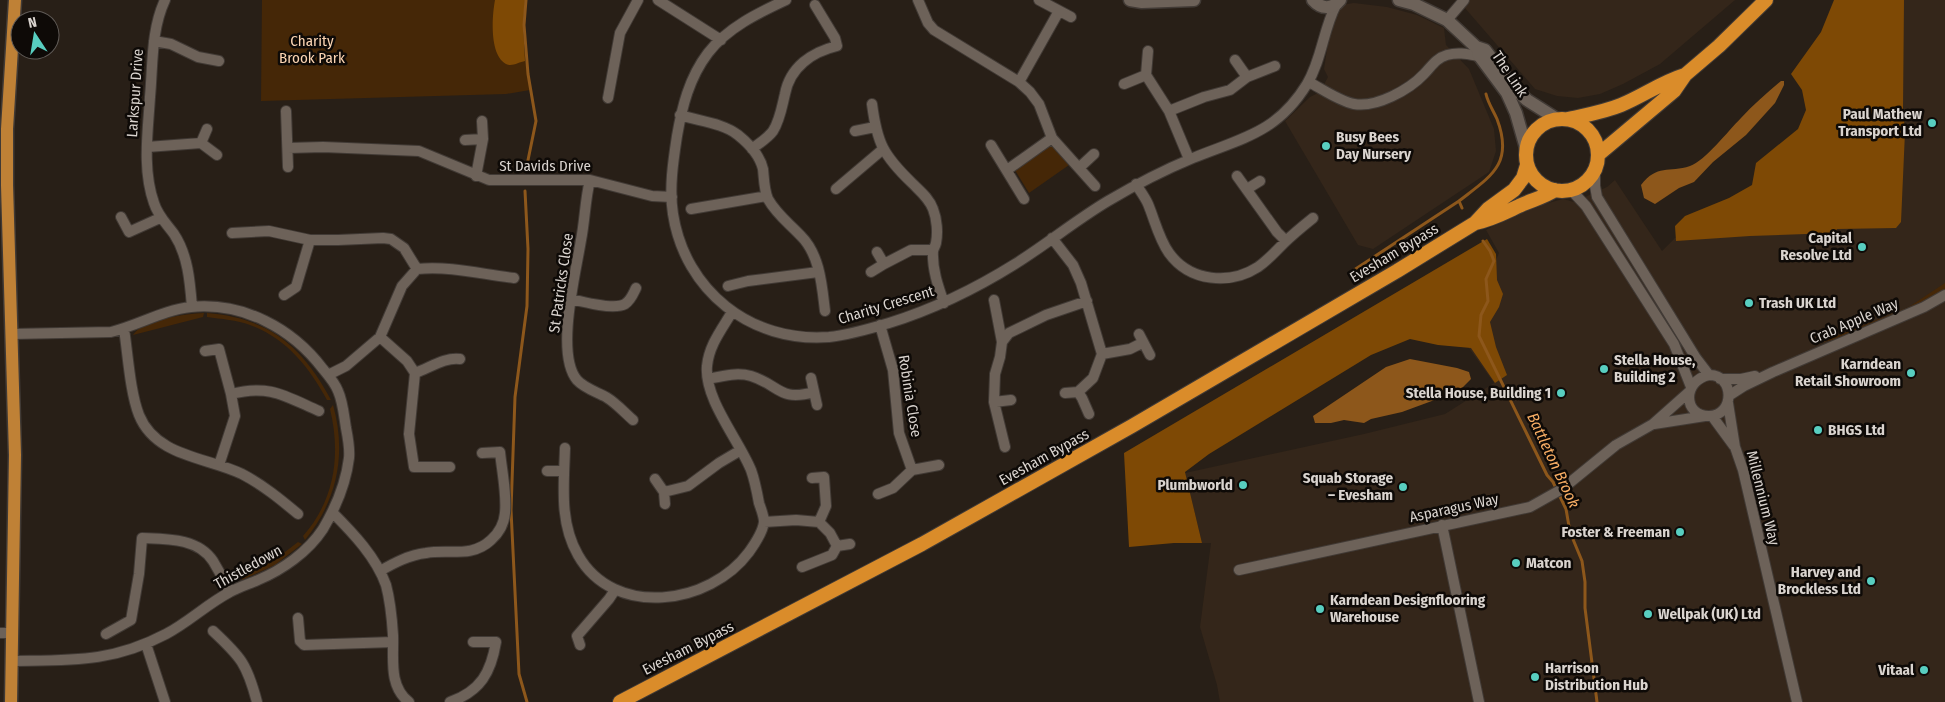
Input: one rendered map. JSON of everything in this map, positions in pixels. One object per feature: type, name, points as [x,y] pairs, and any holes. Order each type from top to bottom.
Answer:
[{"type":"highway","points":[[1599,154],[1674,91],[1685,75],[1719,46],[1766,0]]},
{"type":"highway","points":[[1563,119],[1578,122],[1587,128],[1594,136],[1599,154],[1595,172],[1589,180],[1571,190],[1555,190],[1545,187],[1536,180],[1528,165],[1526,148],[1539,126],[1549,121],[1597,113],[1621,105],[1668,80],[1685,75]]},
{"type":"highway","name":"Evesham Bypass","points":[[620,702],[870,572],[1124,431],[1475,223],[1488,209],[1514,190],[1523,178],[1528,165]]},
{"type":"highway","name":"Evesham Bypass","points":[[1475,223],[1493,219],[1521,205],[1544,198],[1555,190]]},
{"type":"main road","points":[[11,702],[11,661],[6,633],[15,472],[7,138],[15,0]]},
{"type":"street","name":"Larkspur Drive","points":[[165,0],[160,11],[154,41],[147,147],[148,182],[153,202],[160,218],[174,234],[186,264],[192,307]]},
{"type":"street","points":[[608,98],[620,33],[638,0]]},
{"type":"street","points":[[658,0],[721,40]]},
{"type":"street","name":"Charity Crescent","points":[[786,0],[742,24],[721,40],[706,55],[693,77],[680,115],[673,162],[672,197],[676,226],[690,265],[705,286],[732,312],[755,326],[781,334],[810,337],[831,337],[880,326],[944,303],[980,285],[1136,184],[1190,159],[1248,138],[1261,131],[1287,110],[1308,82],[1319,61],[1327,22],[1338,3]]},
{"type":"street","points":[[918,0],[928,23],[934,30],[1019,82],[1030,92],[1039,104],[1052,138],[1080,167],[1095,186]]},
{"type":"street","points":[[1039,0],[1071,18]]},
{"type":"street","points":[[1130,0],[1142,2],[1194,0]]},
{"type":"street","name":"The Link","points":[[1399,0],[1414,4],[1447,20],[1477,51],[1507,93],[1516,113],[1526,148]]},
{"type":"street","points":[[1447,20],[1464,0]]},
{"type":"street","points":[[1314,2],[1328,8],[1338,3]]},
{"type":"street","points":[[1314,2],[1327,22]]},
{"type":"street","points":[[752,149],[772,132],[783,106],[789,79],[795,71],[802,63],[817,53],[837,46],[835,38],[815,5]]},
{"type":"street","points":[[1019,82],[1060,11]]},
{"type":"street","name":"Larkspur Drive","points":[[154,41],[171,44],[198,57],[219,61]]},
{"type":"street","name":"The Link","points":[[1477,51],[1485,50],[1527,100],[1563,119]]},
{"type":"street","points":[[1148,51],[1146,75],[1169,111],[1190,159]]},
{"type":"street","points":[[1308,82],[1354,104],[1382,101],[1407,88],[1423,76],[1432,64],[1447,55],[1477,51]]},
{"type":"street","points":[[1235,60],[1247,77]]},
{"type":"street","points":[[1169,111],[1204,97],[1230,90],[1247,77],[1275,66]]},
{"type":"street","points":[[1124,84],[1146,75]]},
{"type":"street","points":[[872,104],[875,127],[882,150],[924,195],[933,208],[936,226],[936,243],[933,250],[935,276],[944,303]]},
{"type":"street","points":[[286,111],[288,167]]},
{"type":"street","points":[[680,115],[726,128],[738,135],[756,154],[762,167],[767,196],[782,219],[801,235],[813,250],[825,312]]},
{"type":"street","name":"St Davids Drive","points":[[476,176],[483,139],[482,121]]},
{"type":"street","points":[[855,131],[875,127]]},
{"type":"street","points":[[207,129],[201,143],[217,155]]},
{"type":"street","points":[[1007,170],[1052,138]]},
{"type":"street","points":[[465,140],[483,139]]},
{"type":"street","name":"Larkspur Drive","points":[[147,147],[201,143]]},
{"type":"street","points":[[991,144],[1024,198]]},
{"type":"street","name":"St Davids Drive","points":[[288,148],[323,147],[419,151],[489,180],[590,180],[652,196],[672,197]]},
{"type":"street","points":[[836,189],[882,150]]},
{"type":"street","points":[[1080,167],[1094,154]]},
{"type":"street","points":[[1595,172],[1595,186],[1598,198],[1709,376]]},
{"type":"street","points":[[1237,176],[1277,232],[1286,241]]},
{"type":"street","name":"St Patricks Close","points":[[590,180],[571,299],[568,357],[577,380],[614,402],[633,420]]},
{"type":"street","points":[[1247,189],[1260,181]]},
{"type":"street","points":[[1136,184],[1147,202],[1162,242],[1170,255],[1183,268],[1212,279],[1224,279],[1241,275],[1258,267],[1313,218]]},
{"type":"street","name":"Millennium Way","points":[[1571,190],[1586,206],[1674,344],[1690,390],[1690,402],[1693,408],[1708,416],[1735,447]]},
{"type":"street","points":[[691,209],[767,196]]},
{"type":"street","points":[[121,217],[129,232],[160,218]]},
{"type":"street","points":[[232,232],[269,230],[310,240],[391,239],[404,248],[417,269]]},
{"type":"street","points":[[1052,238],[1072,265],[1082,283],[1102,354],[1093,378],[1078,392],[1065,393]]},
{"type":"street","points":[[284,296],[296,287],[310,240]]},
{"type":"street","points":[[871,272],[911,250],[933,250]]},
{"type":"street","points":[[878,252],[884,264]]},
{"type":"street","points":[[328,375],[346,366],[380,337],[402,286],[417,269],[455,268],[514,278]]},
{"type":"street","points":[[728,286],[748,281],[818,272]]},
{"type":"street","points":[[571,299],[594,304],[620,306],[631,299],[636,288]]},
{"type":"street","name":"Crab Apple Way","points":[[1729,399],[1744,386],[1773,372],[1924,307],[1945,295]]},
{"type":"street","points":[[994,300],[1002,342],[995,374],[994,402],[1004,447]]},
{"type":"street","points":[[1002,342],[1009,333],[1046,315],[1087,301]]},
{"type":"street","name":"Thistledown","points":[[11,334],[99,333],[124,329],[169,311],[192,307],[222,308],[255,315],[281,328],[304,347],[328,375],[338,390],[350,457],[340,497],[313,542],[298,555],[260,580],[230,592],[186,623],[146,644],[121,654],[86,660],[11,661]]},
{"type":"street","points":[[565,448],[564,510],[566,527],[573,546],[586,568],[615,590],[656,598],[690,592],[706,587],[721,579],[742,562],[757,539],[764,522],[751,470],[715,401],[708,379],[707,367],[710,349],[732,312]]},
{"type":"street","name":"Robinia Close","points":[[880,326],[894,370],[899,433],[912,470]]},
{"type":"street","points":[[124,329],[134,398],[139,415],[147,429],[167,447],[219,465],[263,485],[298,514]]},
{"type":"street","points":[[380,337],[407,361],[415,373],[409,434],[414,467],[450,467]]},
{"type":"street","points":[[1102,354],[1130,349],[1141,339],[1150,355]]},
{"type":"street","points":[[205,351],[218,349],[231,394],[235,416],[219,465]]},
{"type":"street","points":[[415,373],[429,369],[452,358],[460,360]]},
{"type":"street","name":"Crab Apple Way","points":[[1720,379],[1741,379],[1773,372]]},
{"type":"street","points":[[708,379],[740,374],[752,376],[784,394],[793,396],[814,392]]},
{"type":"street","points":[[1690,390],[1702,377],[1712,375],[1720,379]]},
{"type":"street","points":[[811,378],[816,405]]},
{"type":"street","name":"Millennium Way","points":[[1720,379],[1727,386],[1735,447],[1743,470],[1797,702]]},
{"type":"street","points":[[231,394],[246,390],[265,390],[283,395],[319,411]]},
{"type":"street","name":"Asparagus Way","points":[[1239,570],[1530,507],[1562,489],[1616,445],[1653,424],[1690,390]]},
{"type":"street","points":[[1078,392],[1089,414]]},
{"type":"street","points":[[1708,416],[1720,413],[1729,399]]},
{"type":"street","points":[[994,402],[1011,400]]},
{"type":"street","name":"Asparagus Way","points":[[1653,424],[1708,416]]},
{"type":"street","points":[[664,492],[688,486],[720,462],[741,450]]},
{"type":"street","points":[[380,571],[412,556],[427,552],[470,551],[481,548],[495,536],[500,530],[505,511],[500,452],[482,453]]},
{"type":"street","points":[[878,494],[893,488],[912,470],[939,465]]},
{"type":"street","points":[[547,471],[564,471]]},
{"type":"street","points":[[812,478],[824,477],[826,506],[819,522]]},
{"type":"street","points":[[655,479],[664,492],[665,504]]},
{"type":"street","points":[[332,512],[361,543],[380,571],[386,586],[392,625],[392,664],[396,684],[399,692],[409,702]]},
{"type":"street","points":[[764,522],[796,520],[819,522],[830,532],[837,546]]},
{"type":"street","points":[[1442,525],[1479,702]]},
{"type":"street","points":[[106,634],[130,620],[139,574],[142,538],[188,543],[202,550],[212,560],[230,592]]},
{"type":"street","points":[[837,546],[850,544]]},
{"type":"street","points":[[802,567],[832,555],[837,546]]},
{"type":"street","points":[[580,645],[577,636],[609,600],[615,590]]},
{"type":"street","points":[[298,618],[300,641],[304,645],[393,642]]},
{"type":"street","points":[[213,631],[243,662],[257,702]]},
{"type":"street","points":[[450,702],[471,691],[483,679],[492,662],[496,642],[473,642]]},
{"type":"street","points":[[146,644],[165,702]]},
{"type":"shaded area","points":[[495,0],[525,0],[523,25],[525,61],[508,65],[497,52],[493,35]]},
{"type":"shaded area","points":[[1458,0],[1735,0],[1660,64],[1600,94],[1578,98],[1557,96],[1535,89]]},
{"type":"shaded area","points":[[1834,0],[1904,0],[1903,108],[1905,132],[1901,222],[1896,228],[1837,229],[1834,233],[1676,241],[1675,226],[1685,216],[1729,198],[1752,185],[1756,163],[1798,129],[1806,110],[1802,90],[1791,74],[1821,32]]},
{"type":"shaded area","points":[[1903,0],[1945,0],[1945,702],[1220,702],[1200,627],[1211,543],[1202,543],[1185,473],[1364,434],[1445,414],[1494,383],[1469,348],[1468,327],[1499,253],[1486,230],[1526,209],[1563,199],[1574,202],[1607,187],[1615,180],[1662,251],[1675,238],[1899,221],[1902,194]]},
{"type":"shaded area","points":[[1354,3],[1387,7],[1417,15],[1444,28],[1446,45],[1469,69],[1494,129],[1496,151],[1489,172],[1373,249],[1358,245],[1285,121],[1310,97],[1320,92],[1328,77],[1324,69],[1333,12],[1341,5]]},
{"type":"shaded area","points":[[1781,81],[1784,81],[1784,85],[1775,103],[1746,135],[1713,162],[1694,182],[1679,188],[1655,204],[1644,198],[1641,185],[1647,178],[1664,170],[1683,168],[1696,163],[1709,152],[1750,108]]},
{"type":"shaded area","points":[[1487,239],[1496,254],[1497,280],[1503,294],[1499,307],[1490,322],[1496,347],[1507,375],[1495,383],[1471,348],[1438,345],[1410,339],[1371,355],[1209,454],[1185,472],[1202,543],[1174,543],[1129,547],[1124,453]]},
{"type":"shaded area","points":[[1410,359],[1457,368],[1469,372],[1471,379],[1459,391],[1402,412],[1371,419],[1364,423],[1344,420],[1331,423],[1315,423],[1313,416],[1386,367]]},
{"type":"green space","name":"Charity Brook Park","points":[[262,0],[525,0],[524,45],[530,90],[506,94],[261,101]]},
{"type":"green space","points":[[1051,145],[1069,165],[1029,193],[1015,170]]},
{"type":"green space","points":[[1945,283],[1945,290],[1918,305],[1832,340],[1822,342],[1909,307]]},
{"type":"green space","points":[[204,313],[203,317],[133,335],[138,330],[155,321],[176,316]]},
{"type":"green space","points":[[207,313],[249,321],[282,338],[309,365],[331,400],[327,400],[312,376],[295,355],[275,338],[245,323],[207,317]]},
{"type":"green space","points":[[333,405],[339,441],[339,459],[336,476],[332,493],[325,509],[305,540],[303,536],[314,522],[322,507],[329,492],[333,476],[335,443],[330,409]]},
{"type":"green space","points":[[298,542],[302,544],[275,565],[242,580],[242,574],[285,552]]},
{"type":"waterway","points":[[526,0],[524,25],[528,74],[536,121],[527,165]]},
{"type":"waterway","name":"Battleton Brook","points":[[1462,208],[1459,201],[1490,176],[1501,158],[1503,147],[1502,134],[1486,94]]},
{"type":"waterway","points":[[525,191],[528,249],[527,306],[515,397],[511,510],[519,674],[527,702]]},
{"type":"waterway","points":[[1354,270],[1459,201]]},
{"type":"waterway","name":"Battleton Brook","points":[[1483,241],[1494,261],[1486,279],[1488,301],[1481,315],[1479,336],[1547,475],[1553,482],[1566,509],[1570,532],[1582,561],[1585,582],[1585,608],[1597,702]]},
{"type":"place","name":"Paul Mathew Transport Ltd","points":[[1932,123]]},
{"type":"place","name":"Busy Bees Day Nursery","points":[[1326,146]]},
{"type":"place","name":"Capital Resolve Ltd","points":[[1862,247]]},
{"type":"place","name":"Trash UK Ltd","points":[[1749,303]]},
{"type":"place","name":"Stella House, Building 2","points":[[1604,369]]},
{"type":"place","name":"Karndean Retail Showroom","points":[[1911,373]]},
{"type":"place","name":"Stella House, Building 1","points":[[1561,393]]},
{"type":"place","name":"BHGS Ltd","points":[[1818,430]]},
{"type":"place","name":"Plumbworld","points":[[1243,485]]},
{"type":"place","name":"Squab Storage – Evesham","points":[[1403,487]]},
{"type":"place","name":"Foster & Freeman","points":[[1680,532]]},
{"type":"place","name":"Matcon","points":[[1516,563]]},
{"type":"place","name":"Harvey and Brockless Ltd","points":[[1871,581]]},
{"type":"place","name":"Karndean Designflooring Warehouse","points":[[1320,609]]},
{"type":"place","name":"Wellpak (UK) Ltd","points":[[1648,614]]},
{"type":"place","name":"Vitaal","points":[[1924,670]]},
{"type":"place","name":"Harrison Distribution Hub","points":[[1535,677]]}]
